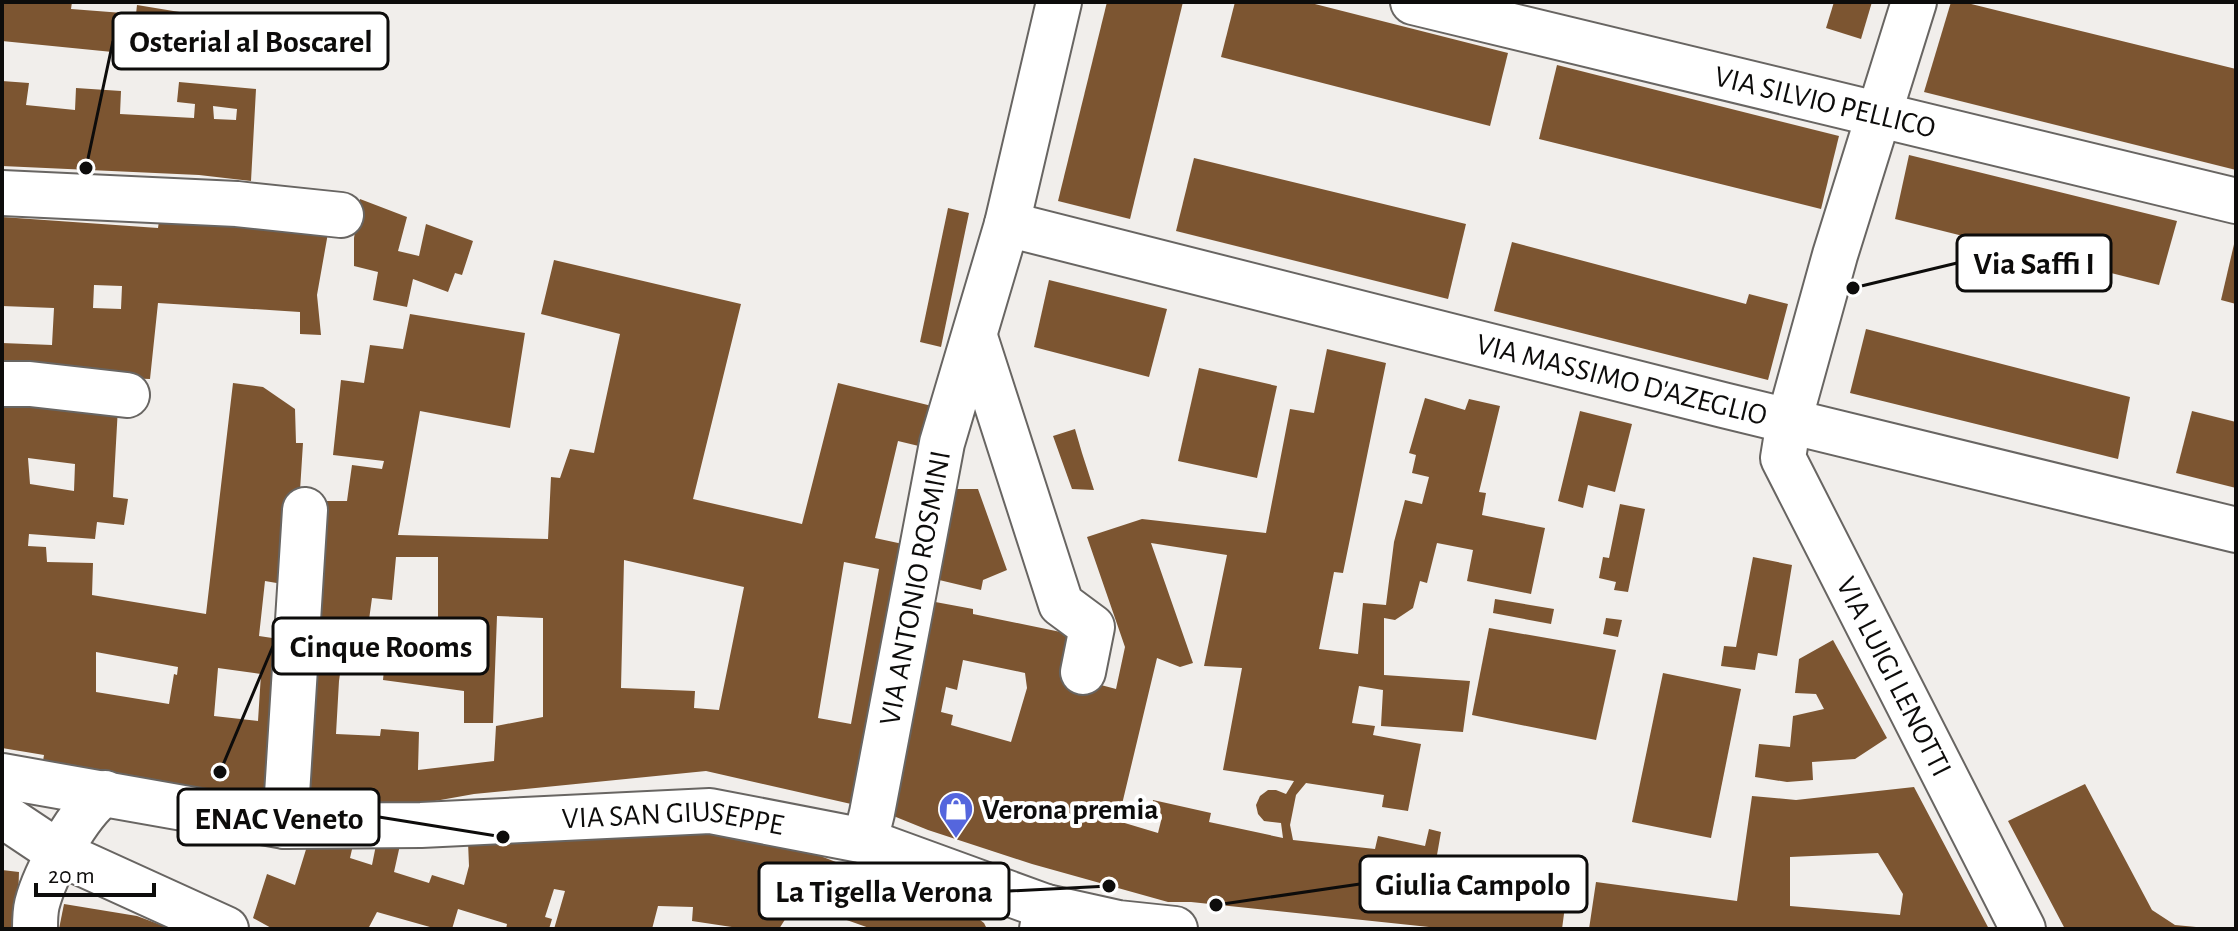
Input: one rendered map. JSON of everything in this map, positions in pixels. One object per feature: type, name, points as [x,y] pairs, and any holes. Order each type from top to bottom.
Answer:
[{"type":"street","name":"VIA ANTONIO ROSMINI","points":[[865,841],[942,443],[1007,224],[1059,2]]},
{"type":"street","name":"VIA SILVIO PELLICO","points":[[1413,2],[2236,201]]},
{"type":"street","name":"VIA LUIGI LENOTTI","points":[[1914,2],[1835,255],[1789,421],[1783,458],[2023,929]]},
{"type":"street","points":[[2,193],[237,204],[341,215]]},
{"type":"street","name":"VIA MASSIMO D'AZEGLIO","points":[[1007,224],[2236,530]]},
{"type":"street","points":[[975,337],[1061,604],[1092,627],[1083,672]]},
{"type":"street","points":[[2,384],[30,384],[127,395]]},
{"type":"street","points":[[285,826],[305,510]]},
{"type":"street","name":"VIA SAN GIUSEPPE","points":[[2,776],[285,826],[421,825],[710,811],[865,841],[1044,918],[1175,929]]},
{"type":"street","points":[[35,929],[37,904],[59,853],[92,802],[105,793]]},
{"type":"street","points":[[2,815],[59,853],[226,929]]},
{"type":"building","points":[[2,2],[72,2],[71,9],[136,14],[137,5],[228,20],[223,63],[2,41]]},
{"type":"building","points":[[1107,2],[1183,2],[1130,219],[1058,201]]},
{"type":"building","points":[[1235,2],[1307,2],[1508,53],[1490,126],[1221,57]]},
{"type":"building","points":[[1834,2],[1872,2],[1861,39],[1826,28]]},
{"type":"building","points":[[1951,2],[1963,2],[2236,69],[2236,170],[1924,92]]},
{"type":"building","points":[[1557,65],[1839,136],[1821,209],[1539,139]]},
{"type":"building","points":[[2,81],[29,83],[26,105],[75,110],[76,88],[121,91],[120,114],[194,118],[195,104],[177,102],[179,82],[256,89],[251,181],[199,175],[2,166]],"holes":[[[213,106],[237,109],[236,120],[214,119]]]},
{"type":"building","points":[[1909,155],[2177,221],[2159,285],[1895,219]]},
{"type":"building","points":[[1194,158],[1466,224],[1448,299],[1176,231]]},
{"type":"building","points":[[360,199],[407,217],[398,251],[419,256],[426,224],[473,241],[462,275],[455,273],[448,292],[413,279],[407,307],[373,300],[378,272],[354,266],[354,238]]},
{"type":"building","points":[[948,208],[969,213],[941,347],[920,342]]},
{"type":"building","points":[[2,217],[158,228],[159,221],[328,233],[317,295],[321,335],[300,334],[300,312],[158,303],[150,379],[2,374],[2,343],[52,345],[54,308],[2,306]],"holes":[[[94,285],[122,286],[121,309],[93,308]]]},
{"type":"building","points":[[2236,241],[2236,304],[2221,300]]},
{"type":"building","points":[[1512,242],[1746,304],[1749,294],[1788,304],[1768,380],[1494,311]]},
{"type":"building","points":[[554,260],[741,304],[693,499],[802,524],[838,383],[936,407],[927,448],[898,441],[875,538],[912,546],[860,806],[706,771],[474,794],[418,804],[299,807],[320,501],[347,501],[352,465],[382,469],[384,461],[333,455],[341,380],[364,383],[370,345],[403,349],[410,314],[525,333],[510,428],[420,411],[398,535],[548,539],[551,477],[560,478],[570,449],[594,453],[620,334],[541,314]],"holes":[[[396,557],[438,557],[438,649],[386,647],[383,680],[464,691],[464,723],[493,723],[497,616],[543,618],[543,717],[496,726],[494,761],[418,770],[419,732],[381,729],[380,736],[336,734],[347,624],[368,627],[372,598],[392,600]],[[624,560],[744,587],[719,710],[694,708],[695,691],[621,688]],[[844,562],[879,569],[851,724],[818,718]]]},
{"type":"building","points":[[1049,280],[1167,309],[1149,377],[1034,347]]},
{"type":"building","points":[[1866,329],[2130,397],[2118,459],[1850,393]]},
{"type":"building","points":[[1327,349],[1386,363],[1343,573],[1334,572],[1319,649],[1358,654],[1363,603],[1386,605],[1394,542],[1405,500],[1422,504],[1429,477],[1412,473],[1416,455],[1409,453],[1425,398],[1465,410],[1469,399],[1500,406],[1479,492],[1486,493],[1482,515],[1545,528],[1531,594],[1467,581],[1473,550],[1437,543],[1427,583],[1420,581],[1413,608],[1395,620],[1384,618],[1384,675],[1470,681],[1463,732],[1381,726],[1383,690],[1359,686],[1352,723],[1375,726],[1373,735],[1421,744],[1408,811],[1382,807],[1384,795],[1306,783],[1296,795],[1290,825],[1293,840],[1375,849],[1378,836],[1425,846],[1429,829],[1441,832],[1437,855],[1569,876],[1562,929],[1448,929],[1168,902],[1032,864],[891,815],[930,601],[973,609],[973,614],[1080,636],[1071,677],[1116,689],[1125,647],[1087,537],[1142,519],[1266,533],[1290,409],[1314,413]],"holes":[[[1151,543],[1227,555],[1204,666],[1242,668],[1223,770],[1294,781],[1286,794],[1268,790],[1260,796],[1256,805],[1264,821],[1281,823],[1283,838],[1209,822],[1211,813],[1153,800],[1152,815],[1162,817],[1158,833],[1118,821],[1157,658],[1180,667],[1193,663]],[[963,660],[1025,673],[1027,688],[1011,742],[951,725],[953,715],[941,712],[946,687],[957,690]]]},
{"type":"building","points":[[1199,368],[1277,386],[1257,478],[1178,461]]},
{"type":"building","points":[[233,383],[263,387],[295,409],[296,443],[303,443],[294,586],[265,581],[259,636],[279,639],[280,805],[43,761],[44,755],[2,748],[2,394],[118,407],[113,497],[128,499],[124,525],[97,522],[95,539],[29,534],[28,546],[46,547],[47,562],[93,563],[92,595],[206,614]],"holes":[[[28,458],[75,464],[74,491],[30,484]],[[96,652],[178,667],[169,704],[96,692]],[[218,668],[261,674],[258,721],[214,716]]]},
{"type":"building","points":[[1580,411],[1632,424],[1615,492],[1588,485],[1583,508],[1558,501]]},
{"type":"building","points":[[2192,411],[2236,422],[2236,488],[2176,473]]},
{"type":"building","points":[[1075,429],[1094,490],[1072,489],[1053,436]]},
{"type":"building","points":[[952,489],[978,489],[1007,570],[983,580],[981,590],[935,579]]},
{"type":"building","points":[[1620,504],[1645,509],[1628,592],[1614,590],[1616,582],[1599,578],[1603,557],[1609,558]]},
{"type":"building","points":[[1753,557],[1792,565],[1777,656],[1758,653],[1755,670],[1721,666],[1724,646],[1736,647]]},
{"type":"building","points":[[1495,599],[1554,609],[1551,624],[1493,613]]},
{"type":"building","points":[[1606,618],[1622,620],[1618,637],[1603,634]]},
{"type":"building","points":[[1489,628],[1616,650],[1596,740],[1472,715]]},
{"type":"building","points":[[1833,640],[1887,738],[1855,759],[1812,762],[1813,780],[1787,782],[1755,777],[1759,744],[1790,747],[1793,716],[1824,709],[1816,694],[1795,693],[1799,659]]},
{"type":"building","points":[[1663,673],[1741,689],[1711,838],[1632,822]]},
{"type":"building","points":[[2085,784],[2152,910],[2175,925],[2195,929],[2065,929],[2008,821]]},
{"type":"building","points":[[1914,787],[1989,929],[1589,929],[1596,882],[1737,901],[1752,796],[1796,800]],"holes":[[[1878,853],[1903,894],[1900,915],[1790,906],[1790,857]]]},
{"type":"building","points":[[702,829],[805,850],[975,916],[987,929],[872,929],[796,902],[779,929],[745,929],[692,921],[693,907],[658,906],[652,929],[554,929],[565,891],[554,889],[545,917],[552,919],[549,929],[506,929],[507,924],[458,909],[452,929],[437,929],[377,912],[368,929],[273,929],[253,918],[267,874],[295,885],[308,843],[353,845],[350,858],[372,865],[376,845],[400,845],[394,872],[429,883],[432,875],[464,885],[469,866],[468,842]]},
{"type":"building","points":[[2,870],[19,872],[17,929],[2,929]]},
{"type":"building","points":[[64,904],[137,916],[172,929],[59,929]]},
{"type":"place","name":"Osterial al Boscarel","points":[[86,168]]},
{"type":"place","name":"Via Saffi I","points":[[1853,288]]},
{"type":"place","name":"Cinque Rooms","points":[[220,772]]},
{"type":"place","name":"ENAC Veneto","points":[[503,837]]},
{"type":"place","name":"Verona premia","points":[[956,840]]},
{"type":"place","name":"La Tigella Verona","points":[[1109,886]]},
{"type":"place","name":"Giulia Campolo","points":[[1216,905]]}]
